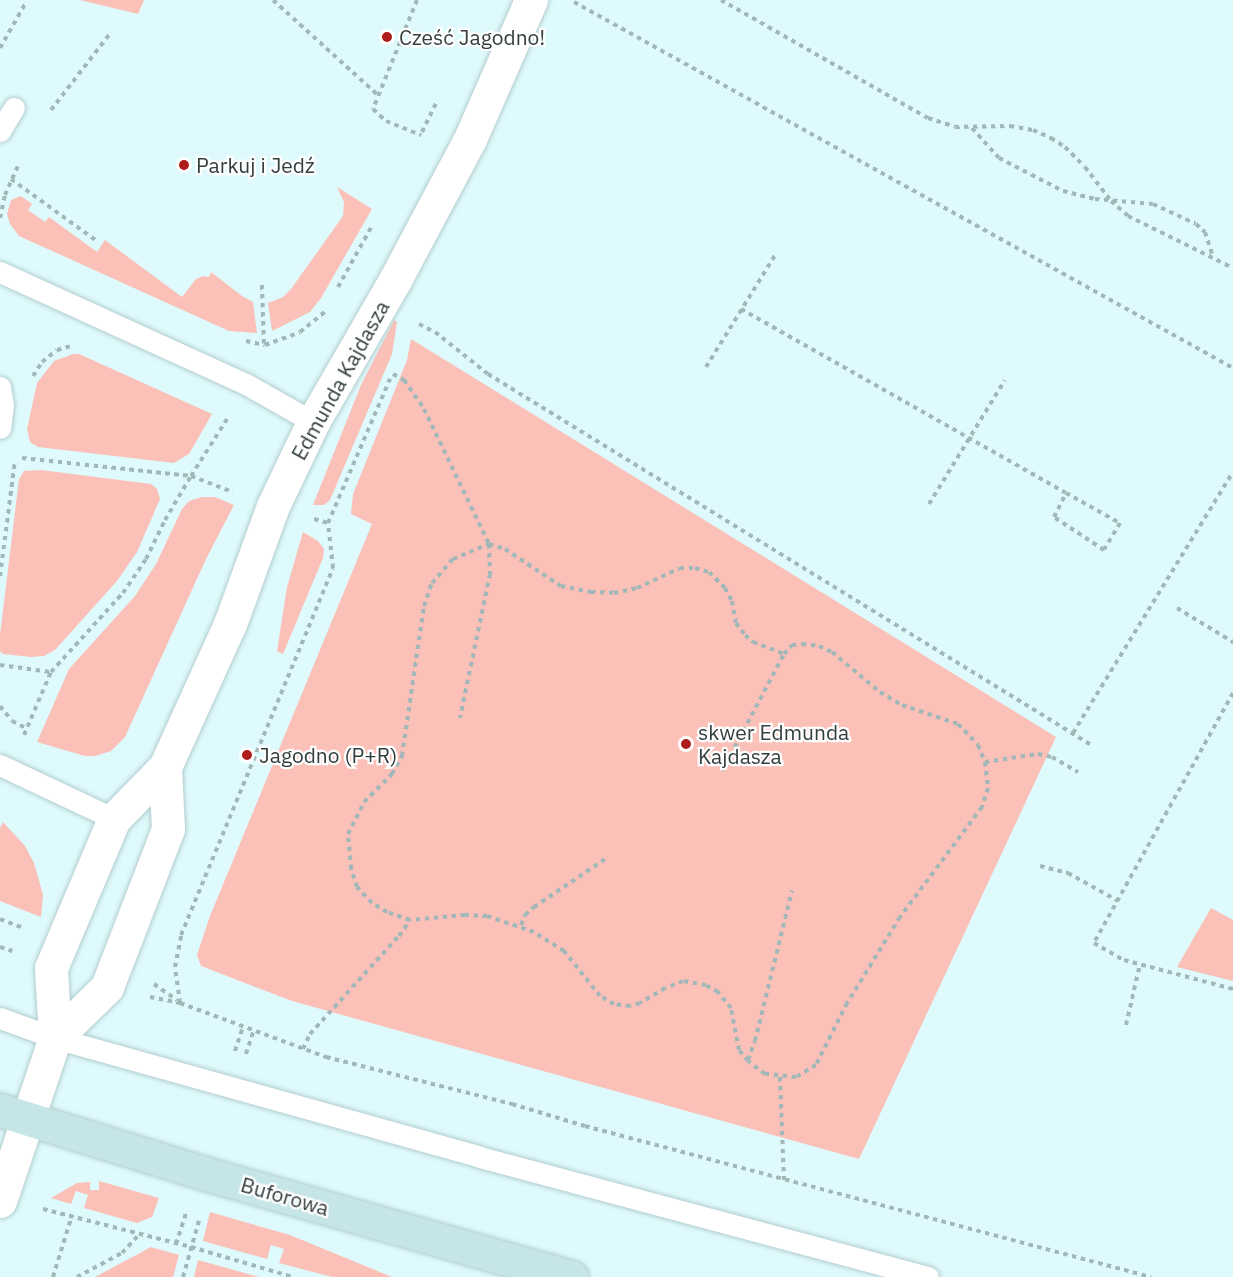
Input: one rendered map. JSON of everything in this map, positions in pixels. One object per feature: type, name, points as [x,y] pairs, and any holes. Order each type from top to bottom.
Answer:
[{"type":"main road","name":"Buforowa","points":[[13,1114],[200,1172],[571,1277]]},
{"type":"street","name":"Edmunda Kajdasza","points":[[55,1038],[51,968],[114,819],[165,767],[230,624],[273,506],[313,422],[395,280],[470,138],[531,0]]},
{"type":"street","name":"Edmunda Kajdasza","points":[[0,1201],[13,1114],[55,1038],[107,987],[168,829],[165,767]]},
{"type":"lane","points":[[0,132],[14,108]]},
{"type":"lane","points":[[1,273],[246,384],[313,422]]},
{"type":"lane","points":[[0,387],[3,405],[0,428]]},
{"type":"lane","points":[[4,767],[114,819]]},
{"type":"lane","points":[[0,1018],[55,1038],[480,1157],[928,1277]]},
{"type":"path","points":[[273,0],[379,96]]},
{"type":"path","points":[[417,0],[373,109],[386,121],[421,135]]},
{"type":"path","points":[[722,0],[928,118],[955,127],[1010,126],[1033,130],[1051,138],[1065,147],[1085,167],[1111,201],[1128,216],[1233,268]]},
{"type":"path","points":[[574,2],[1233,368]]},
{"type":"path","points":[[0,48],[25,4]]},
{"type":"path","points":[[416,145],[441,93]]},
{"type":"path","points":[[972,128],[999,158],[1050,185],[1077,196],[1153,204],[1196,225],[1205,232],[1213,257]]},
{"type":"path","points":[[11,178],[98,242]]},
{"type":"path","points":[[337,290],[374,223]]},
{"type":"path","points":[[706,367],[777,252]]},
{"type":"path","points":[[262,285],[265,345]]},
{"type":"path","points":[[741,309],[1120,523],[1104,550],[1054,517],[1066,493]]},
{"type":"path","points":[[243,341],[265,345],[300,332],[328,311]]},
{"type":"path","points":[[415,321],[435,332],[488,374],[1093,746]]},
{"type":"path","points":[[28,382],[42,362],[57,350],[73,345]]},
{"type":"path","points":[[393,374],[404,380],[424,409],[489,544],[490,574],[460,718]]},
{"type":"path","points":[[929,504],[1005,380]]},
{"type":"path","points":[[4,767],[27,728],[51,672],[123,593],[146,559],[165,520],[228,417],[223,412]]},
{"type":"path","points":[[0,576],[15,458],[191,476],[328,523]]},
{"type":"path","points":[[1073,733],[1233,472]]},
{"type":"path","points":[[722,771],[784,654],[792,645],[802,644],[819,646],[832,652],[880,692],[902,705],[958,724],[978,745],[985,762],[988,788],[982,807],[900,917],[847,1003],[816,1065],[796,1077],[780,1077],[758,1070],[748,1061],[739,1050],[731,1008],[717,992],[706,985],[683,981],[665,988],[640,1004],[630,1006],[614,1004],[600,996],[564,951],[521,925],[487,916],[465,915],[410,920],[387,912],[372,903],[357,887],[348,850],[348,834],[364,801],[392,774],[402,756],[424,606],[432,583],[453,559],[489,544],[505,549],[561,586],[591,592],[614,593],[637,588],[680,568],[694,568],[709,572],[725,588],[732,601],[736,623],[745,635],[753,642],[784,654]]},
{"type":"path","points":[[333,568],[181,935],[175,967],[180,1003],[303,1049],[1150,1277]]},
{"type":"path","points":[[1178,608],[1233,642]]},
{"type":"path","points":[[0,665],[51,672]]},
{"type":"path","points":[[1233,693],[1170,802],[1094,943],[1124,960],[1233,989]]},
{"type":"path","points":[[0,706],[12,721],[27,728]]},
{"type":"path","points":[[985,762],[1038,754],[1052,757],[1078,772]]},
{"type":"path","points":[[521,925],[525,915],[534,907],[608,857]]},
{"type":"path","points":[[1040,866],[1068,873],[1118,901]]},
{"type":"path","points":[[748,1061],[792,890]]},
{"type":"path","points":[[303,1049],[310,1034],[399,936],[410,920]]},
{"type":"path","points":[[1126,1025],[1140,964]]},
{"type":"path","points":[[780,1077],[784,1180]]},
{"type":"path","points":[[39,1208],[72,1215],[292,1277]]},
{"type":"path","points":[[53,1277],[72,1215]]},
{"type":"path","points":[[78,1277],[122,1253],[140,1234]]},
{"type":"shaded area","points":[[80,0],[144,0],[138,14]]},
{"type":"shaded area","points":[[337,187],[372,209],[321,298],[310,312],[272,331],[268,303],[283,297],[291,289],[343,216],[344,202]]},
{"type":"shaded area","points":[[21,196],[32,204],[28,210],[45,222],[49,217],[97,252],[105,240],[182,297],[196,279],[203,276],[209,277],[211,272],[253,302],[257,333],[229,331],[19,236],[10,224],[7,214],[11,200]]},
{"type":"shaded area","points":[[394,320],[397,322],[392,354],[330,500],[324,505],[313,505],[361,385]]},
{"type":"shaded area","name":"skwer Edmunda Kajdasza","points":[[411,339],[1056,737],[859,1159],[292,1001],[201,966],[197,955],[210,916],[372,524],[351,514],[353,494],[407,360]]},
{"type":"shaded area","points":[[79,354],[212,414],[189,454],[174,463],[38,447],[30,442],[27,429],[37,383],[54,361]]},
{"type":"shaded area","points":[[41,470],[151,484],[157,489],[160,499],[137,552],[117,581],[55,650],[44,656],[31,657],[3,654],[0,651],[0,635],[19,479],[24,471]]},
{"type":"shaded area","points":[[202,497],[215,497],[234,505],[206,559],[125,737],[111,751],[95,756],[85,756],[37,742],[69,669],[135,596],[156,564],[182,509],[189,501]]},
{"type":"shaded area","points":[[303,532],[318,541],[324,549],[323,558],[283,654],[277,651],[287,587]]},
{"type":"shaded area","points":[[3,822],[25,846],[34,863],[43,895],[41,917],[0,901],[0,828]]},
{"type":"shaded area","points":[[1211,908],[1233,920],[1233,981],[1177,967]]},
{"type":"shaded area","points":[[99,1181],[159,1198],[152,1217],[137,1223],[84,1208],[88,1195],[76,1191],[71,1204],[51,1198],[77,1183],[90,1182],[90,1190],[99,1190]]},
{"type":"shaded area","points":[[210,1212],[290,1235],[392,1277],[332,1277],[279,1263],[284,1249],[271,1245],[267,1259],[203,1241]]},
{"type":"shaded area","points":[[151,1247],[179,1255],[173,1277],[95,1277]]},
{"type":"shaded area","points":[[198,1260],[259,1277],[194,1277]]},
{"type":"place","name":"Cześć Jagodno!","points":[[387,37]]},
{"type":"place","name":"Parkuj i Jedź","points":[[184,165]]},
{"type":"place","name":"skwer Edmunda Kajdasza","points":[[686,744]]},
{"type":"place","name":"Jagodno (P+R)","points":[[247,755]]}]
